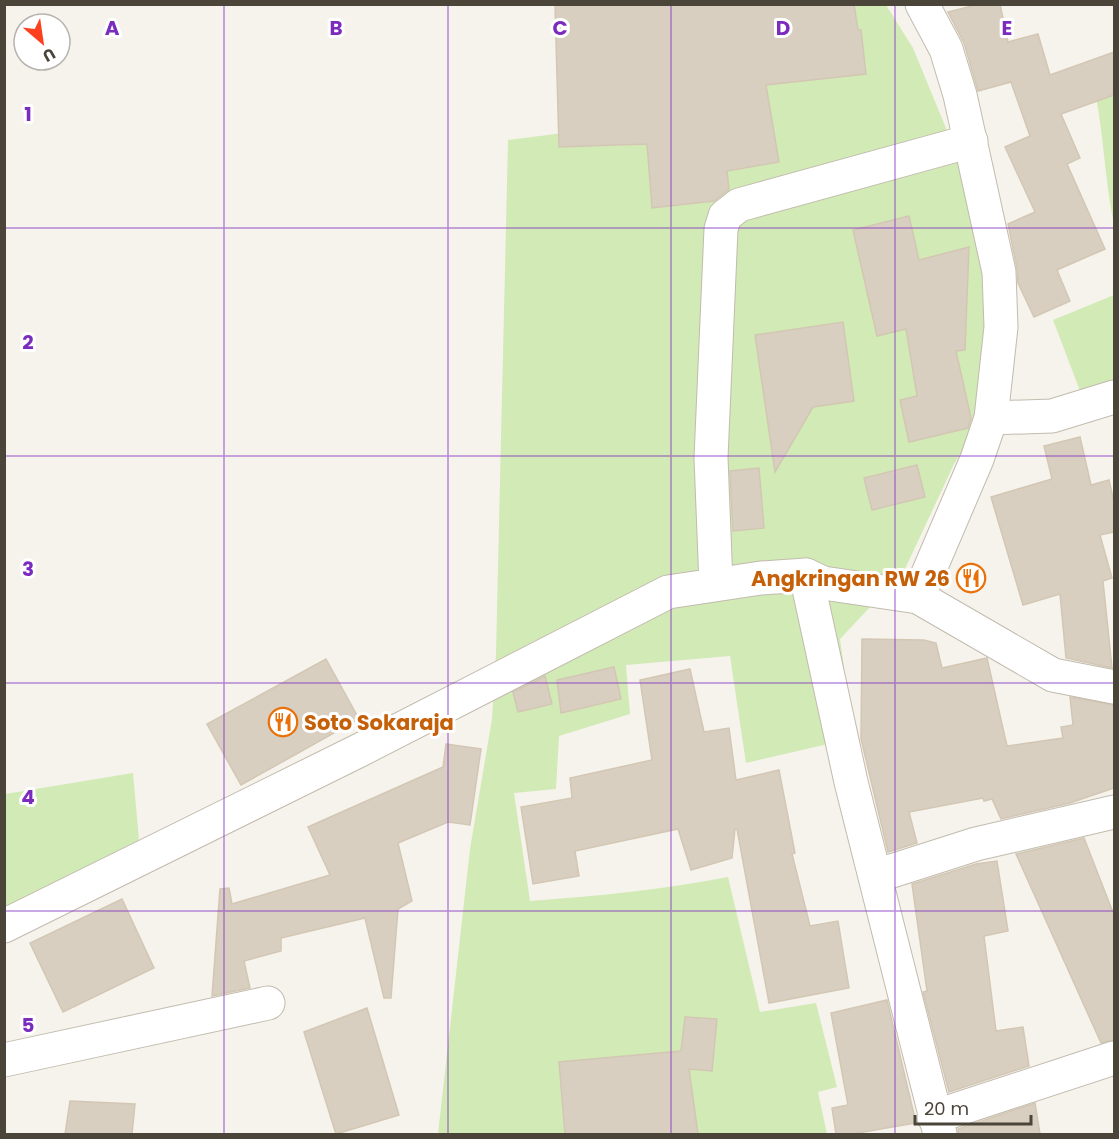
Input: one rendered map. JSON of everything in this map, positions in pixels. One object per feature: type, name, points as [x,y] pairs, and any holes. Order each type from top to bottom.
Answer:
[{"type":"street","points":[[918,597],[977,459],[991,418],[1000,335],[999,272],[971,141],[946,49],[922,4]]},
{"type":"street","points":[[716,584],[711,458],[721,229],[725,216],[739,205],[971,141]]},
{"type":"street","points":[[991,418],[1052,416],[1114,397]]},
{"type":"street","points":[[806,576],[851,782],[937,1126],[1114,1058]]},
{"type":"street","points":[[4,926],[360,750],[668,592],[761,578],[806,576],[822,583],[918,597],[1053,675],[1114,687]]},
{"type":"street","points":[[876,876],[976,844],[1114,812]]},
{"type":"street","points":[[4,1060],[268,1003]]},
{"type":"green space","points":[[568,5],[886,5],[913,48],[955,150],[988,268],[983,402],[970,438],[954,464],[904,571],[840,639],[854,738],[746,763],[730,656],[626,665],[630,714],[559,736],[556,789],[514,793],[530,901],[629,892],[728,877],[760,1012],[816,1003],[837,1087],[818,1092],[827,1134],[438,1134],[470,849],[492,719],[496,653],[508,140],[579,131]]},
{"type":"green space","points":[[1114,91],[1114,224],[1096,97]]},
{"type":"green space","points":[[1114,295],[1114,387],[1082,396],[1053,320]]},
{"type":"green space","points":[[133,773],[139,840],[5,908],[5,794]]},
{"type":"building","points":[[555,4],[854,4],[858,30],[861,30],[866,74],[766,85],[779,162],[727,171],[729,189],[714,201],[652,208],[647,144],[559,147]]},
{"type":"building","points":[[980,4],[1000,4],[1008,42],[1038,34],[1050,75],[1114,52],[1114,95],[1061,114],[1080,158],[1067,164],[1105,249],[1057,270],[1070,301],[1034,317],[1018,283],[1008,224],[1035,212],[1005,147],[1030,136],[1011,82],[978,91],[964,43],[948,12]]},
{"type":"building","points":[[909,216],[919,260],[969,247],[965,350],[956,351],[971,418],[968,428],[909,442],[900,400],[917,396],[906,329],[877,336],[853,230]]},
{"type":"building","points":[[843,322],[854,401],[813,407],[775,472],[755,335]]},
{"type":"building","points":[[1080,437],[1091,485],[1109,480],[1114,502],[1114,532],[1100,535],[1112,578],[1103,581],[1112,668],[1066,658],[1060,594],[1023,605],[991,497],[1052,479],[1044,446]]},
{"type":"building","points":[[917,465],[925,497],[872,510],[864,478]]},
{"type":"building","points":[[759,468],[764,528],[733,531],[730,471]]},
{"type":"building","points":[[862,639],[924,640],[936,643],[942,668],[987,658],[1007,746],[1063,738],[1061,727],[1073,725],[1070,697],[1114,705],[1114,788],[1070,803],[1001,819],[992,799],[984,801],[983,798],[909,812],[917,843],[888,852],[861,739]]},
{"type":"building","name":"Soto Sokaraja","points":[[326,659],[359,719],[241,785],[207,724]]},
{"type":"building","points":[[614,667],[621,699],[561,713],[557,680]]},
{"type":"building","points":[[690,669],[704,732],[729,728],[736,780],[779,770],[795,853],[792,854],[810,926],[838,921],[849,988],[769,1003],[737,829],[735,829],[732,858],[691,870],[678,829],[575,851],[579,876],[533,884],[521,807],[572,798],[570,778],[652,760],[640,680]]},
{"type":"building","points":[[545,676],[552,704],[518,712],[513,692]]},
{"type":"building","points":[[446,744],[481,749],[470,825],[448,822],[398,843],[412,901],[398,909],[391,998],[384,998],[365,918],[281,938],[281,951],[244,961],[250,988],[212,996],[220,889],[229,888],[232,904],[330,875],[308,827],[443,767]]},
{"type":"building","points":[[1084,838],[1114,915],[1114,1040],[1101,1043],[1016,854]]},
{"type":"building","points":[[997,861],[1008,931],[984,936],[996,1031],[1023,1027],[1029,1066],[949,1092],[923,992],[927,991],[912,884],[976,864]]},
{"type":"building","points":[[122,899],[154,968],[63,1012],[30,943]]},
{"type":"building","points":[[887,1000],[916,1123],[852,1134],[836,1134],[832,1108],[848,1105],[831,1013]]},
{"type":"building","points":[[367,1008],[399,1115],[336,1134],[304,1032]]},
{"type":"building","points":[[685,1017],[717,1019],[712,1071],[689,1069],[698,1134],[565,1134],[559,1062],[681,1051]]},
{"type":"building","points":[[70,1101],[135,1104],[132,1134],[65,1134]]},
{"type":"building","points":[[1035,1103],[1040,1134],[958,1134],[958,1129]]},
{"type":"place","name":"Angkringan RW 26","points":[[971,578]]},
{"type":"place","name":"Soto Sokaraja","points":[[283,722]]}]
